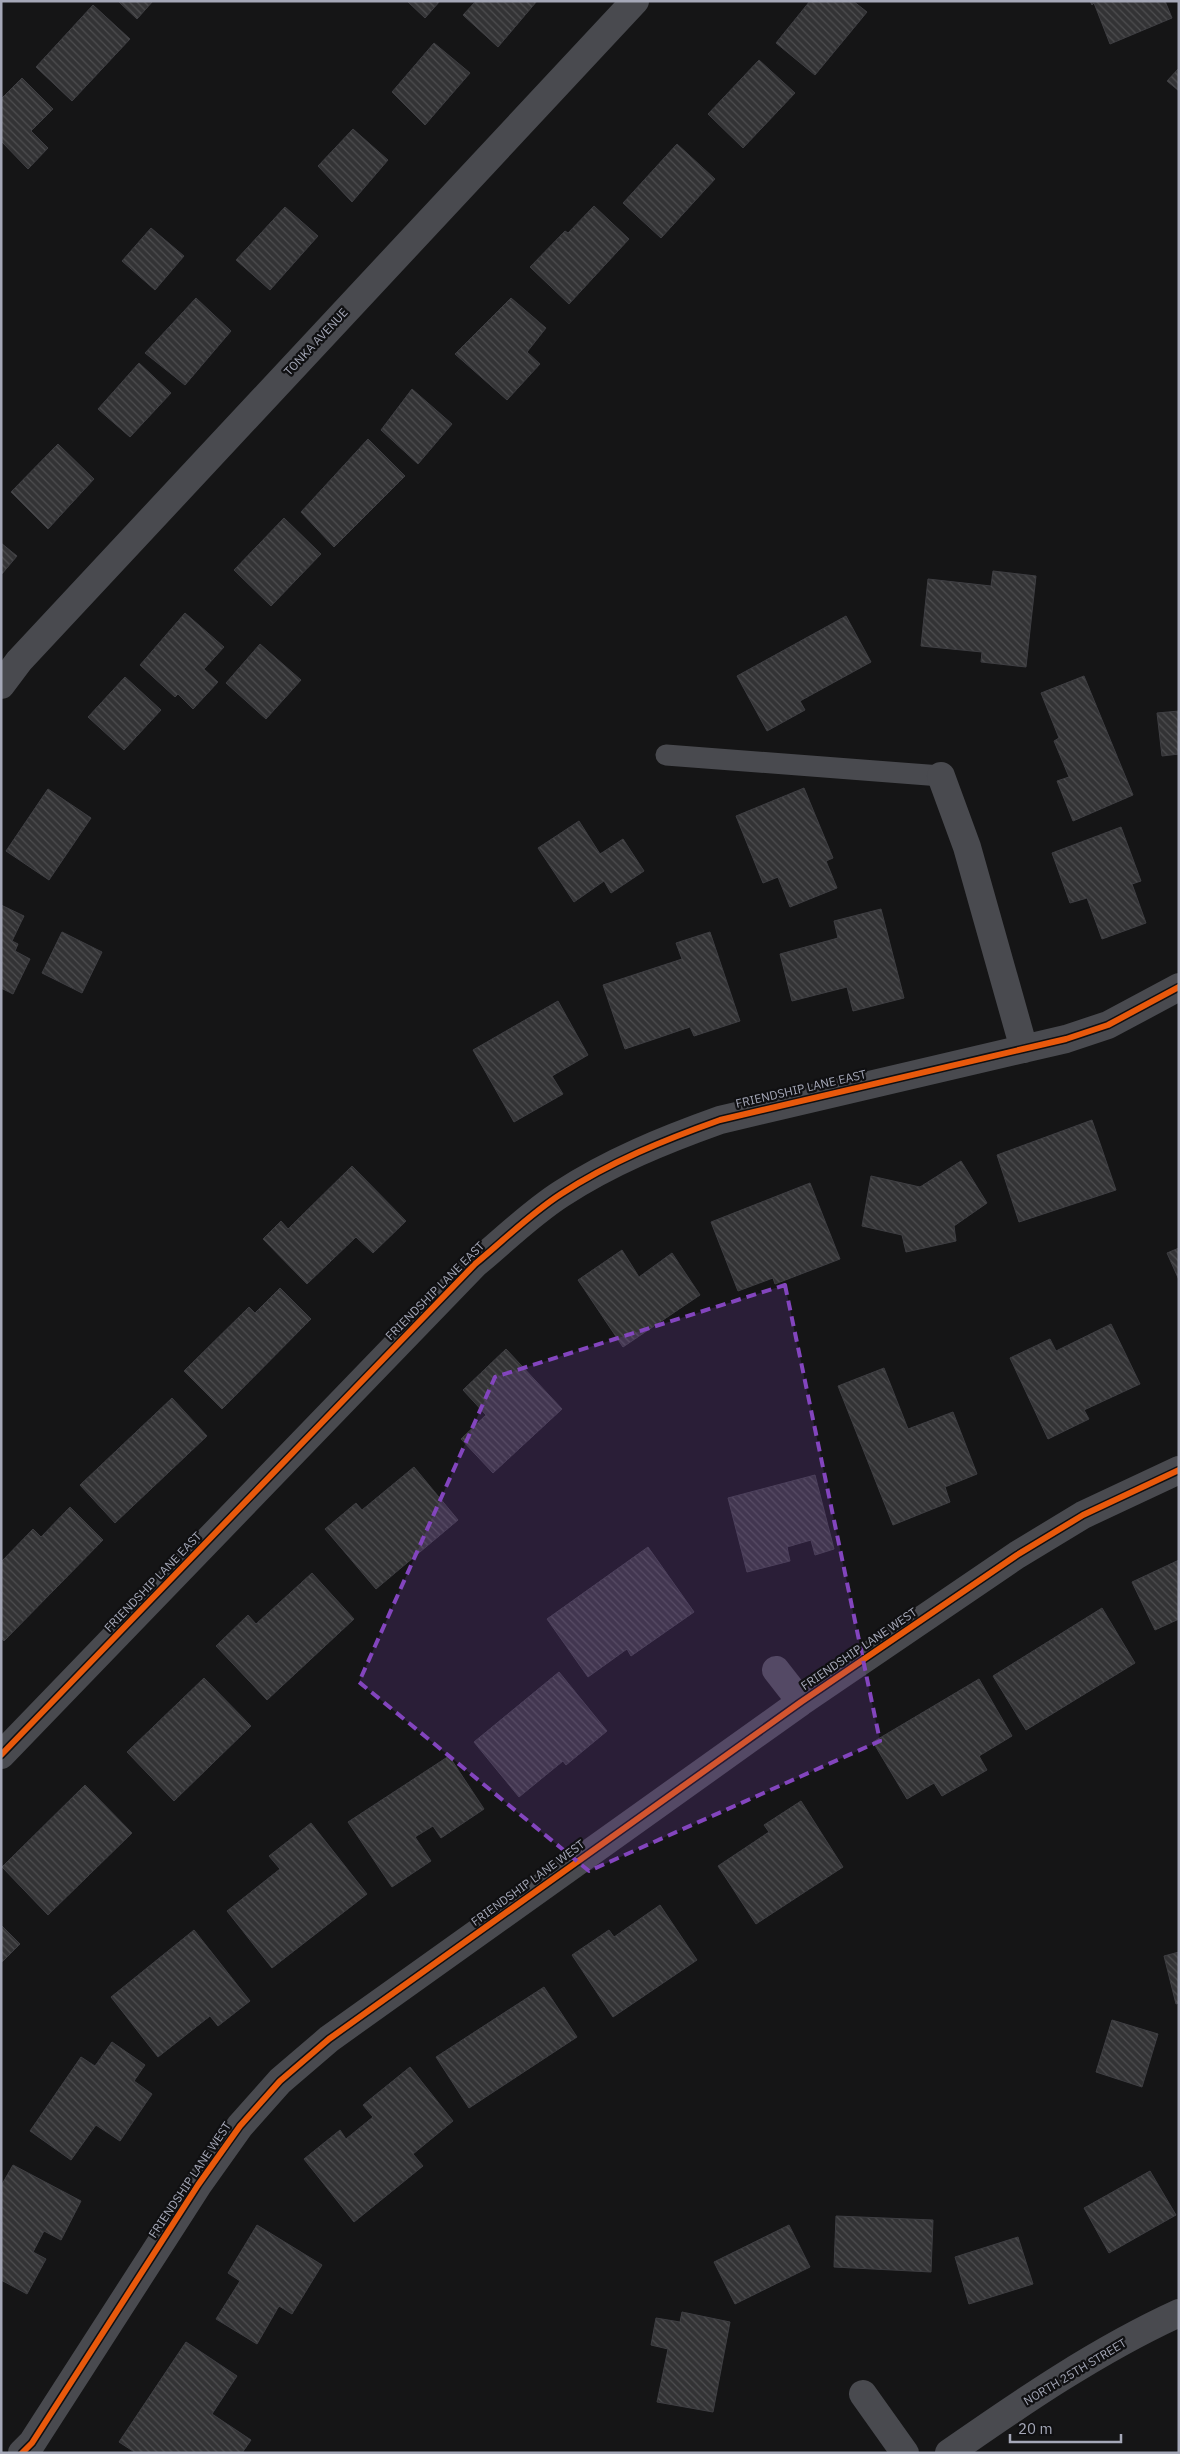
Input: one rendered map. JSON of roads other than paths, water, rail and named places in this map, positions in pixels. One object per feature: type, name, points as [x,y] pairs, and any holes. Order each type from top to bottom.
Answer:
[{"type":"street","name":"TONKA AVENUE","points":[[1,685],[18,660],[635,1]]},
{"type":"street","points":[[940,776],[967,847],[1024,1049]]},
{"type":"street","name":"FRIENDSHIP LANE EAST","points":[[1,1755],[475,1264],[559,1195],[612,1164],[668,1138],[720,1120],[1066,1039],[1108,1024],[1179,986]]},
{"type":"street","name":"FRIENDSHIP LANE WEST","points":[[22,2453],[32,2443],[198,2185],[240,2126],[280,2081],[329,2039],[801,1702],[1017,1555],[1083,1515],[1179,1470]]},
{"type":"street","points":[[776,1670],[801,1702]]},
{"type":"street","name":"NORTH 25TH STREET","points":[[949,2453],[1004,2414],[1087,2363],[1179,2313]]},
{"type":"street","points":[[863,2394],[905,2453]]},
{"type":"lane","points":[[666,755],[940,776]]}]
